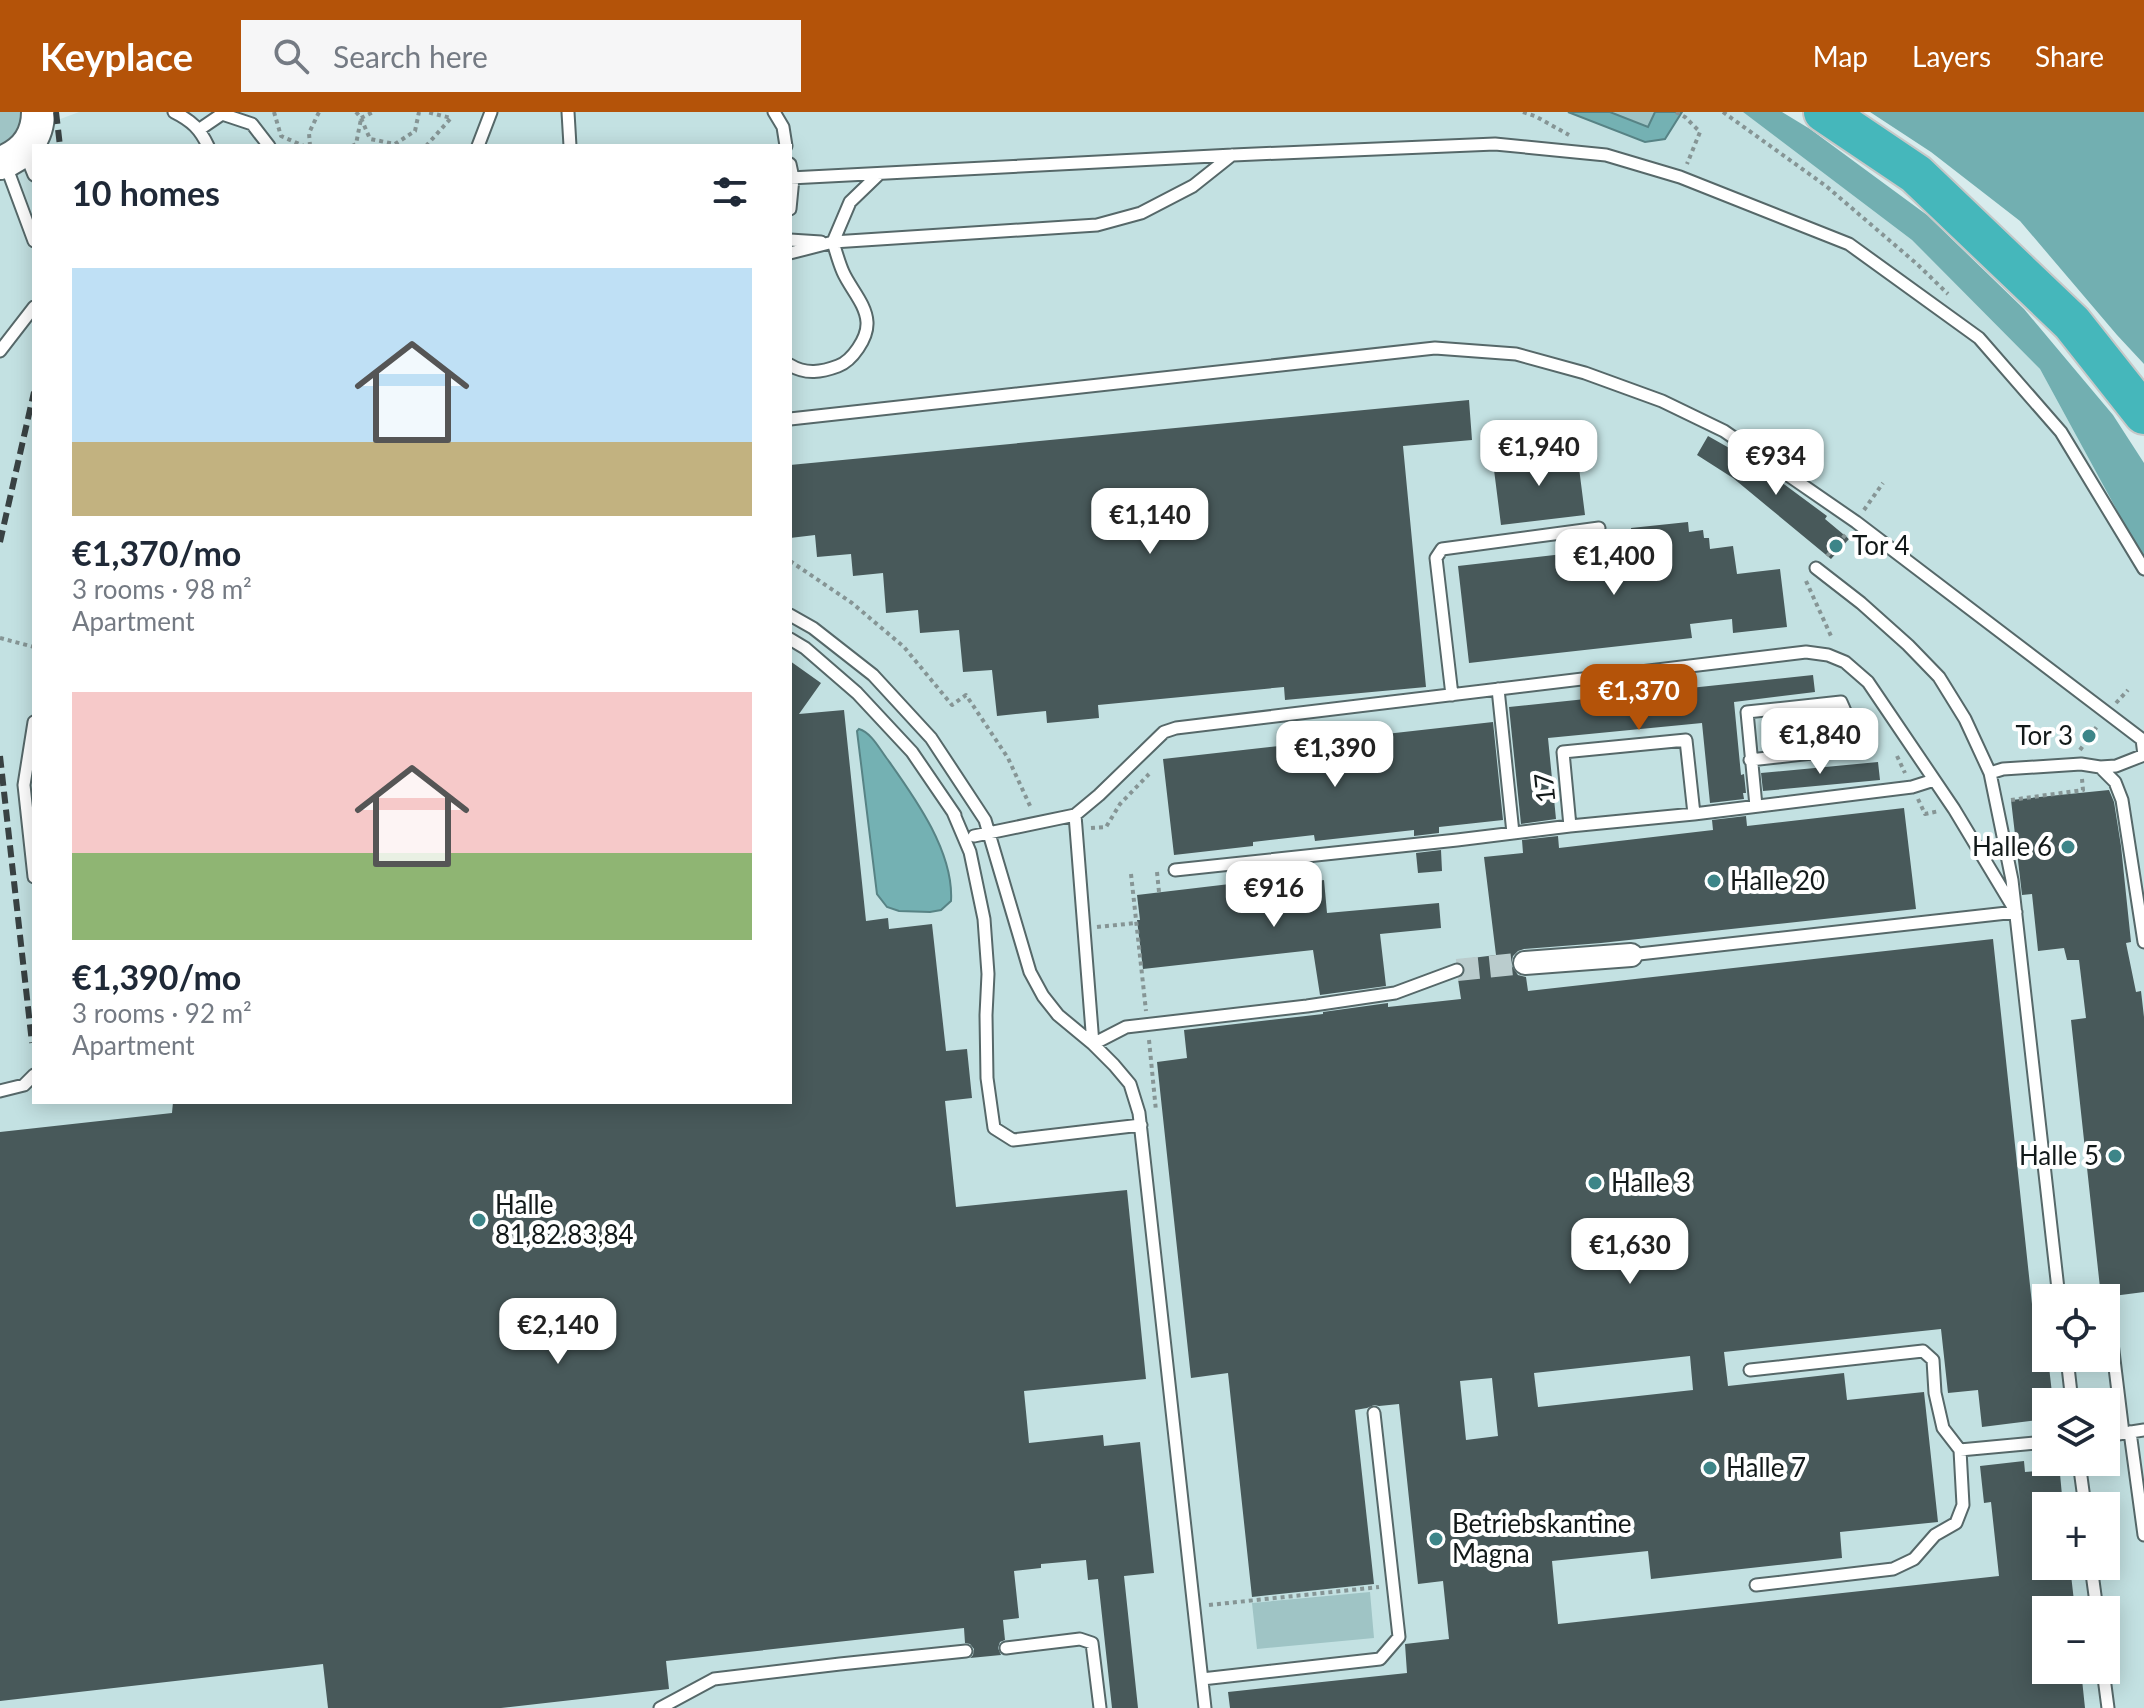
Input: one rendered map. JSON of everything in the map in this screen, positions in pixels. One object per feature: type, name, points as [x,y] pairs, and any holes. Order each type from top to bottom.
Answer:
[{"type":"highway","points":[[1824,112],[1916,174],[2072,323],[2144,414]]},
{"type":"main road","points":[[16,163],[30,143],[38,112]]},
{"type":"street","points":[[1525,963],[1635,954]]},
{"type":"lane","points":[[174,112],[200,129],[207,144]]},
{"type":"lane","points":[[479,144],[491,112]]},
{"type":"lane","points":[[568,112],[570,144]]},
{"type":"lane","points":[[774,112],[783,127],[786,144]]},
{"type":"lane","points":[[200,129],[222,114],[252,124],[267,144]]},
{"type":"lane","points":[[792,178],[1495,144],[1606,155],[1680,177],[1849,244],[1979,338],[2061,432],[2144,569]]},
{"type":"lane","points":[[792,240],[833,242],[1097,225],[1141,213],[1193,186],[1233,155]]},
{"type":"lane","points":[[16,163],[32,232]]},
{"type":"lane","points":[[792,367],[820,373],[844,364],[860,347],[868,323],[860,300],[843,272],[833,242],[850,202],[878,175]]},
{"type":"lane","points":[[792,252],[833,242]]},
{"type":"lane","points":[[0,351],[32,310]]},
{"type":"lane","points":[[792,419],[1435,348],[1516,354],[1585,373],[1662,401],[1724,431],[1856,522],[2143,740],[2144,755],[2116,766],[2081,764],[2003,769],[1990,773]]},
{"type":"lane","points":[[1452,695],[1436,558],[1442,549],[1599,528]]},
{"type":"lane","points":[[1816,568],[1861,603],[1939,677],[1965,719],[1990,773],[2012,880],[2057,1284]]},
{"type":"lane","points":[[792,616],[813,628],[873,675],[931,738],[985,820],[1030,972],[1043,996],[1058,1015],[1093,1044],[1130,1084],[1141,1125],[1205,1708]]},
{"type":"lane","points":[[792,640],[857,693],[912,752],[953,812],[1000,872]]},
{"type":"lane","points":[[974,836],[1075,815],[1164,732],[1176,728],[1806,652],[1828,655],[1845,662],[1868,682],[1954,809],[2016,912]]},
{"type":"lane","points":[[1498,689],[1513,833]]},
{"type":"lane","points":[[1750,760],[1857,748],[1855,734],[1841,702],[1747,712],[1750,760],[1756,806]]},
{"type":"lane","name":"17","points":[[1570,826],[1563,752],[1671,741],[1686,740],[1694,814]]},
{"type":"lane","points":[[32,741],[24,785],[32,859]]},
{"type":"lane","points":[[2100,767],[2115,782],[2122,800],[2144,942]]},
{"type":"lane","points":[[1175,870],[1694,814],[1912,787],[1934,780]]},
{"type":"lane","points":[[953,812],[970,852],[984,919],[988,974],[987,1078],[994,1128],[1013,1140],[1141,1125]]},
{"type":"lane","points":[[1075,815],[1093,1044]]},
{"type":"lane","points":[[1635,954],[2016,912]]},
{"type":"lane","points":[[1093,1044],[1126,1027],[1395,993],[1457,970]]},
{"type":"lane","points":[[0,1091],[24,1085],[32,1077]]},
{"type":"lane","points":[[1750,1370],[1923,1351],[1933,1360],[1935,1393],[1943,1428],[1960,1450],[1963,1505],[1956,1523],[1935,1535],[1914,1559],[1893,1569],[1756,1585]]},
{"type":"lane","points":[[2117,1372],[2144,1535]]},
{"type":"lane","points":[[1202,1679],[1380,1659],[1399,1637],[1374,1413]]},
{"type":"lane","points":[[2120,1434],[2144,1430]]},
{"type":"lane","points":[[1960,1450],[2032,1443]]},
{"type":"lane","points":[[1006,1648],[1080,1639],[1092,1643],[1100,1708]]},
{"type":"lane","points":[[660,1708],[714,1679],[966,1651]]},
{"type":"lane","points":[[2105,1684],[2108,1708]]},
{"type":"path","points":[[274,112],[281,136],[299,144]]},
{"type":"path","points":[[310,144],[309,133],[319,112]]},
{"type":"path","points":[[356,112],[370,139],[395,144],[415,131],[419,112]]},
{"type":"path","points":[[361,118],[373,112]]},
{"type":"path","points":[[427,112],[451,118]]},
{"type":"path","points":[[428,144],[455,112]]},
{"type":"path","points":[[1676,112],[1700,132],[1680,177]]},
{"type":"path","points":[[356,144],[361,118]]},
{"type":"path","points":[[792,562],[852,603],[904,647],[952,705],[966,695],[1008,758],[1037,823]]},
{"type":"path","points":[[0,638],[32,646]]},
{"type":"path","points":[[1996,802],[2083,790],[2080,748],[2087,739]]},
{"type":"path","points":[[1897,756],[1925,814],[1954,809]]},
{"type":"path","points":[[1157,872],[1159,892]]},
{"type":"path","points":[[1131,874],[1154,1094]]},
{"type":"path","points":[[1083,928],[1136,923]]},
{"type":"path","points":[[1195,1607],[1392,1586]]},
{"type":"shaded area","points":[[0,112],[22,112],[15,132],[0,146]]},
{"type":"shaded area","points":[[79,112],[1743,112],[1912,240],[2040,369],[2144,560],[2144,1708],[0,1708],[0,175],[32,156],[32,1104],[792,1104],[792,144],[45,144],[55,121]]},
{"type":"shaded area","points":[[1568,112],[1610,112],[1648,127],[1655,112],[1682,112],[1665,139],[1645,142]]},
{"type":"shaded area","points":[[1610,112],[1655,112],[1648,127]]},
{"type":"shaded area","points":[[1743,112],[1782,112],[1810,129],[1927,215],[2024,309],[2113,415],[2144,463],[2144,560],[2040,369],[1912,240]]},
{"type":"shaded area","points":[[1870,112],[2144,112],[2144,364],[2020,221],[1931,152]]},
{"type":"shaded area","points":[[859,729],[872,738],[899,775],[940,845],[950,882],[951,901],[941,910],[899,911],[887,907],[877,894]]},
{"type":"shaded area","points":[[1370,1592],[1374,1638],[1257,1649],[1252,1603]]},
{"type":"building","points":[[1469,400],[1472,440],[1403,446],[1426,687],[1285,700],[1284,687],[1098,705],[1099,718],[1047,723],[1046,711],[997,716],[992,670],[963,672],[959,630],[920,633],[918,610],[886,613],[883,573],[853,576],[851,554],[817,557],[815,535],[792,538],[792,465]]},
{"type":"building","points":[[1708,436],[1754,462],[1827,516],[1825,519],[1849,539],[1831,559],[1733,478],[1697,455]]},
{"type":"building","points":[[1577,452],[1585,515],[1501,525],[1493,462]]},
{"type":"building","points":[[1688,522],[1689,532],[1703,530],[1704,538],[1709,538],[1710,549],[1733,546],[1737,574],[1780,569],[1787,627],[1733,633],[1732,619],[1690,624],[1692,638],[1469,663],[1458,566],[1633,546],[1631,528]]},
{"type":"building","name":"Halle 81,82.83,84","points":[[792,662],[821,683],[799,714],[844,710],[866,921],[888,918],[889,929],[932,924],[946,1051],[967,1049],[972,1098],[945,1101],[956,1207],[1127,1190],[1146,1379],[1024,1391],[1029,1443],[1103,1435],[1104,1446],[1140,1442],[1154,1573],[1124,1576],[1138,1708],[1112,1708],[1098,1579],[1088,1580],[1086,1560],[1041,1564],[1041,1568],[1014,1571],[1019,1618],[1003,1620],[1005,1640],[1000,1642],[998,1648],[1001,1655],[970,1658],[974,1649],[965,1643],[964,1628],[666,1661],[669,1689],[501,1708],[328,1708],[323,1664],[0,1701],[0,1132],[172,1113],[173,1104],[792,1104]]},
{"type":"building","points":[[1813,675],[1815,692],[1734,702],[1741,775],[1744,774],[1746,793],[1743,793],[1744,799],[1710,803],[1702,723],[1548,738],[1556,819],[1521,824],[1509,707]]},
{"type":"building","points":[[1493,722],[1503,820],[1439,827],[1439,833],[1414,836],[1414,830],[1315,841],[1314,835],[1174,855],[1163,759]]},
{"type":"building","points":[[1878,762],[1880,780],[1763,791],[1761,773]]},
{"type":"building","points":[[2109,790],[2114,802],[2131,942],[2126,943],[2136,992],[2141,991],[2144,1017],[2144,1292],[2120,1295],[2120,1284],[2100,1284],[2071,1020],[2086,1018],[2079,960],[2067,960],[2064,948],[2038,951],[2032,894],[2022,895],[2011,800]]},
{"type":"building","name":"Halle 3","points":[[1904,808],[1916,909],[1524,949],[1513,956],[1511,965],[1518,975],[1526,977],[1528,991],[1993,939],[2032,1304],[2032,1372],[2050,1372],[2051,1388],[2032,1388],[2032,1421],[1982,1427],[1978,1390],[1948,1393],[1941,1329],[1724,1352],[1728,1386],[1844,1373],[1847,1400],[1924,1392],[1938,1522],[1840,1532],[1842,1558],[1651,1579],[1648,1551],[1552,1561],[1558,1624],[1999,1576],[1991,1502],[1984,1503],[1980,1466],[2024,1461],[2025,1472],[2032,1471],[2032,1476],[2060,1476],[2062,1492],[2032,1492],[2032,1580],[2072,1580],[2073,1596],[2032,1596],[2032,1684],[2082,1684],[2085,1708],[1230,1708],[1228,1692],[1407,1673],[1405,1644],[1449,1639],[1443,1581],[1418,1584],[1399,1404],[1374,1405],[1355,1410],[1374,1584],[1252,1597],[1228,1373],[1191,1378],[1157,1062],[1187,1058],[1184,1030],[1388,1003],[1388,1007],[1461,999],[1458,979],[1464,975],[1465,968],[1456,960],[1496,955],[1484,857],[1523,853],[1522,840],[1558,836],[1559,848],[1713,830],[1712,820],[1746,816],[1747,826]],"holes":[[[1690,1356],[1693,1390],[1538,1407],[1534,1373]],[[1492,1378],[1498,1436],[1466,1440],[1460,1381]]]},
{"type":"building","points":[[1441,850],[1442,871],[1418,873],[1416,853]]},
{"type":"building","points":[[1297,876],[1298,884],[1324,880],[1327,913],[1439,903],[1441,928],[1380,934],[1386,986],[1320,995],[1313,950],[1143,969],[1137,895]]},
{"type":"tunnel","points":[[1457,970],[1525,963]]},
{"type":"railway","points":[[56,112],[60,144]]},
{"type":"railway","points":[[0,542],[32,401]]},
{"type":"railway","points":[[0,756],[32,1043]]},
{"type":"place","name":"Tor 4","points":[[1836,546]]},
{"type":"place","name":"Tor 3","points":[[2089,736]]},
{"type":"place","name":"Halle 6","points":[[2068,847]]},
{"type":"place","name":"Halle 20","points":[[1714,881]]},
{"type":"place","name":"Halle 5","points":[[2115,1156]]},
{"type":"place","name":"Halle 3","points":[[1595,1183]]},
{"type":"place","name":"Halle 81,82.83,84","points":[[479,1220]]},
{"type":"place","name":"Halle 7","points":[[1710,1468]]},
{"type":"place","name":"Betriebskantine Magna","points":[[1436,1539]]}]
